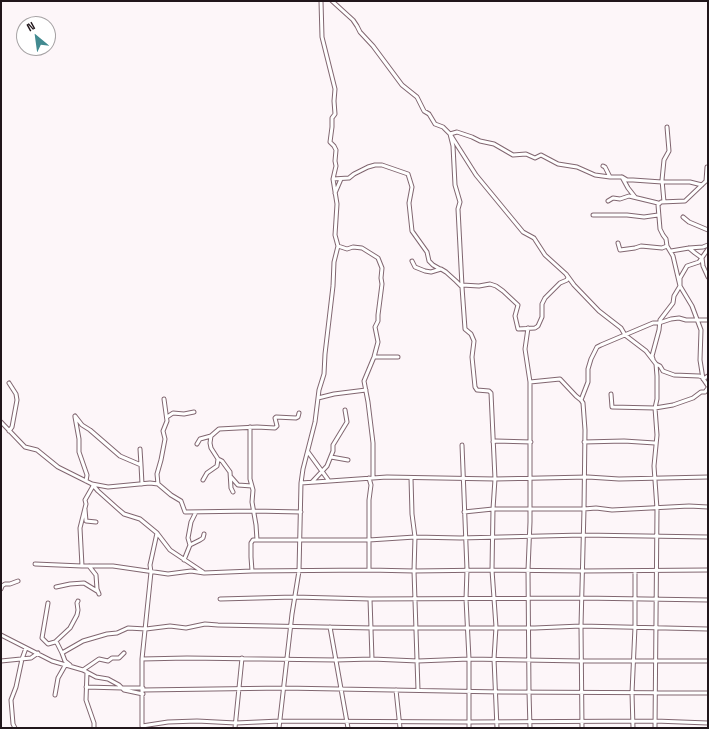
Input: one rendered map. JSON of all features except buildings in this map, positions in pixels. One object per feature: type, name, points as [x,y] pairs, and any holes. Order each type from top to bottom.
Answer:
[{"type":"street","points":[[279,728],[294,597],[299,571],[302,483],[324,374],[324,354],[335,254],[338,246],[334,234],[337,204],[333,179],[335,174],[336,150],[330,142],[332,118],[335,114],[335,89],[322,37],[321,1]]},
{"type":"street","points":[[332,1],[353,20],[360,32],[373,46],[402,85],[417,97],[424,111],[429,114],[435,124],[443,127],[450,134],[471,168],[523,232],[534,238],[546,255],[574,285],[600,311],[621,328],[625,335],[639,346],[656,364],[660,366],[663,371],[674,375],[699,376],[703,379]]},
{"type":"street","points":[[664,202],[662,182],[664,160],[669,151],[667,127]]},
{"type":"street","points":[[450,134],[457,132],[472,136],[476,140],[494,144],[513,155],[526,154],[535,158],[543,156],[558,164],[577,167],[595,175],[622,177],[627,180],[690,182],[702,185]]},
{"type":"street","points":[[450,134],[453,146],[455,185],[460,202],[458,209],[466,329],[471,334],[474,341],[472,357],[475,388],[477,390],[489,391],[491,393],[495,479],[492,509],[492,570],[496,627],[494,659],[497,728]]},
{"type":"street","points":[[333,179],[349,178],[354,174],[375,165],[382,165],[408,174],[412,187],[409,203],[412,231],[427,252],[429,260],[433,265],[454,278],[462,286],[480,286],[490,284],[503,291],[518,305],[515,316],[517,328],[538,327],[542,316],[542,304],[545,298],[560,282],[567,280],[568,277]]},
{"type":"street","points":[[603,166],[610,177]]},
{"type":"street","points":[[608,201],[613,198],[620,199],[629,196],[658,204],[661,202],[685,201],[707,181],[707,167]]},
{"type":"street","points":[[335,174],[340,179]]},
{"type":"street","points":[[622,177],[635,197]]},
{"type":"street","points":[[335,193],[340,179]]},
{"type":"street","points":[[611,394],[612,407],[655,408],[673,405],[693,398],[701,392],[705,392],[708,387],[703,379],[700,357],[701,330],[692,306],[680,286],[673,256],[667,246],[666,239],[662,235],[658,215],[658,204]]},
{"type":"street","points":[[593,215],[658,215]]},
{"type":"street","points":[[683,217],[689,222],[708,230]]},
{"type":"street","points":[[618,243],[620,250],[641,246],[662,248],[667,246]]},
{"type":"street","points":[[671,251],[708,245]]},
{"type":"street","points":[[338,246],[347,249],[353,247],[362,248],[375,255],[381,264],[382,284],[378,321],[375,327],[378,342],[374,357],[364,380],[373,443],[369,500],[368,570]]},
{"type":"street","points":[[689,248],[702,258],[703,266],[708,277]]},
{"type":"street","points":[[653,360],[652,356],[660,322],[672,303],[680,286],[680,278],[688,266],[699,262],[707,251]]},
{"type":"street","points":[[412,260],[415,267],[425,271],[431,272],[441,269]]},
{"type":"street","points":[[581,400],[588,382],[588,369],[591,359],[597,347],[643,326],[671,319],[679,318],[686,320],[708,320]]},
{"type":"street","points":[[528,328],[525,349],[530,382],[531,442],[528,570],[530,728]]},
{"type":"street","points":[[374,357],[398,357]]},
{"type":"street","points":[[655,728],[656,509],[654,466],[655,443],[657,435],[655,408],[657,393],[656,364]]},
{"type":"street","points":[[703,379],[708,376]]},
{"type":"street","points":[[530,382],[560,379],[581,400],[583,405],[585,477],[581,626],[582,728]]},
{"type":"street","points":[[9,383],[16,394],[17,400],[12,427],[9,431]]},
{"type":"street","points":[[318,398],[334,394],[366,390]]},
{"type":"street","points":[[158,484],[157,474],[165,439],[163,431],[167,424],[164,399]]},
{"type":"street","points":[[312,482],[327,466],[334,446],[347,422],[345,410]]},
{"type":"street","points":[[167,417],[173,413],[184,414],[194,412]]},
{"type":"street","points":[[197,444],[200,439],[211,436],[219,429],[250,427],[275,428],[277,426],[276,417],[296,418],[298,417],[299,413]]},
{"type":"street","points":[[86,481],[87,475],[79,452],[79,439],[75,416],[82,425],[120,456],[140,465]]},
{"type":"street","points":[[1,422],[24,447],[37,450],[58,467],[92,485],[124,514],[140,519],[156,533],[170,550],[204,573]]},
{"type":"street","points":[[250,427],[249,460],[257,540]]},
{"type":"street","points":[[211,436],[211,448],[218,459],[229,469],[231,488],[233,492]]},
{"type":"street","points":[[584,442],[624,441],[655,443]]},
{"type":"street","points":[[493,442],[531,442]]},
{"type":"street","points":[[462,445],[467,570],[466,599],[469,659],[469,728]]},
{"type":"street","points":[[140,449],[142,484]]},
{"type":"street","points":[[308,452],[329,481]]},
{"type":"street","points":[[331,457],[348,460]]},
{"type":"street","points":[[203,480],[207,473],[217,466],[218,459]]},
{"type":"street","points":[[231,477],[238,485],[252,486]]},
{"type":"street","points":[[302,483],[371,478],[495,479],[585,477],[619,479],[708,477]]},
{"type":"street","points":[[411,478],[412,514],[415,538],[414,572],[418,690]]},
{"type":"street","points":[[92,485],[108,487],[158,484],[181,501],[184,512],[300,512]]},
{"type":"street","points":[[82,566],[80,528],[86,498],[92,485]]},
{"type":"street","points":[[464,512],[492,509],[596,508],[612,510],[656,509],[689,506],[708,507]]},
{"type":"street","points":[[85,509],[86,521],[96,522]]},
{"type":"street","points":[[184,560],[190,545],[188,538],[190,522],[196,512]]},
{"type":"street","points":[[156,533],[150,568],[151,572],[146,629],[142,659],[142,727],[185,721],[236,723],[280,721],[708,723]]},
{"type":"street","points":[[190,545],[200,540],[204,534]]},
{"type":"street","points":[[252,570],[251,562],[253,540],[369,540],[584,535],[708,537]]},
{"type":"street","points":[[251,562],[255,568],[264,571]]},
{"type":"street","points":[[36,564],[89,566],[94,568],[113,566],[168,574],[191,571],[204,573],[252,570],[368,570],[414,572],[467,570],[708,570]]},
{"type":"street","points":[[56,587],[84,583],[98,593],[94,568]]},
{"type":"street","points":[[632,728],[635,571]]},
{"type":"street","points":[[1,589],[5,584],[18,581]]},
{"type":"street","points":[[220,599],[294,597],[370,599],[582,598],[708,600]]},
{"type":"street","points":[[370,599],[372,659]]},
{"type":"street","points":[[48,603],[42,638],[48,644],[55,642],[70,628],[77,616],[78,601]]},
{"type":"street","points":[[62,653],[83,641],[107,634],[117,633],[128,628],[146,629],[170,626],[186,628],[205,624],[370,628],[528,628],[581,626],[708,629]]},
{"type":"street","points":[[330,627],[340,690],[348,728]]},
{"type":"street","points":[[1,635],[52,661],[84,670],[96,677],[110,679],[130,692],[143,689]]},
{"type":"street","points":[[55,642],[58,644],[66,664],[58,678],[55,695]]},
{"type":"street","points":[[15,728],[11,700],[16,687],[26,648]]},
{"type":"street","points":[[1,660],[31,658],[38,653]]},
{"type":"street","points":[[84,670],[99,659],[108,661],[112,658],[119,658],[124,653]]},
{"type":"street","points":[[142,659],[242,658],[336,660],[372,659],[418,661],[469,659],[708,661]]},
{"type":"street","points":[[235,728],[242,658]]},
{"type":"street","points":[[84,670],[86,679],[86,700],[94,723],[94,728]]},
{"type":"street","points":[[86,679],[92,686]]},
{"type":"street","points":[[86,687],[92,686],[151,690],[239,690],[284,688],[340,690],[708,693]]},
{"type":"street","points":[[396,690],[400,728]]}]
